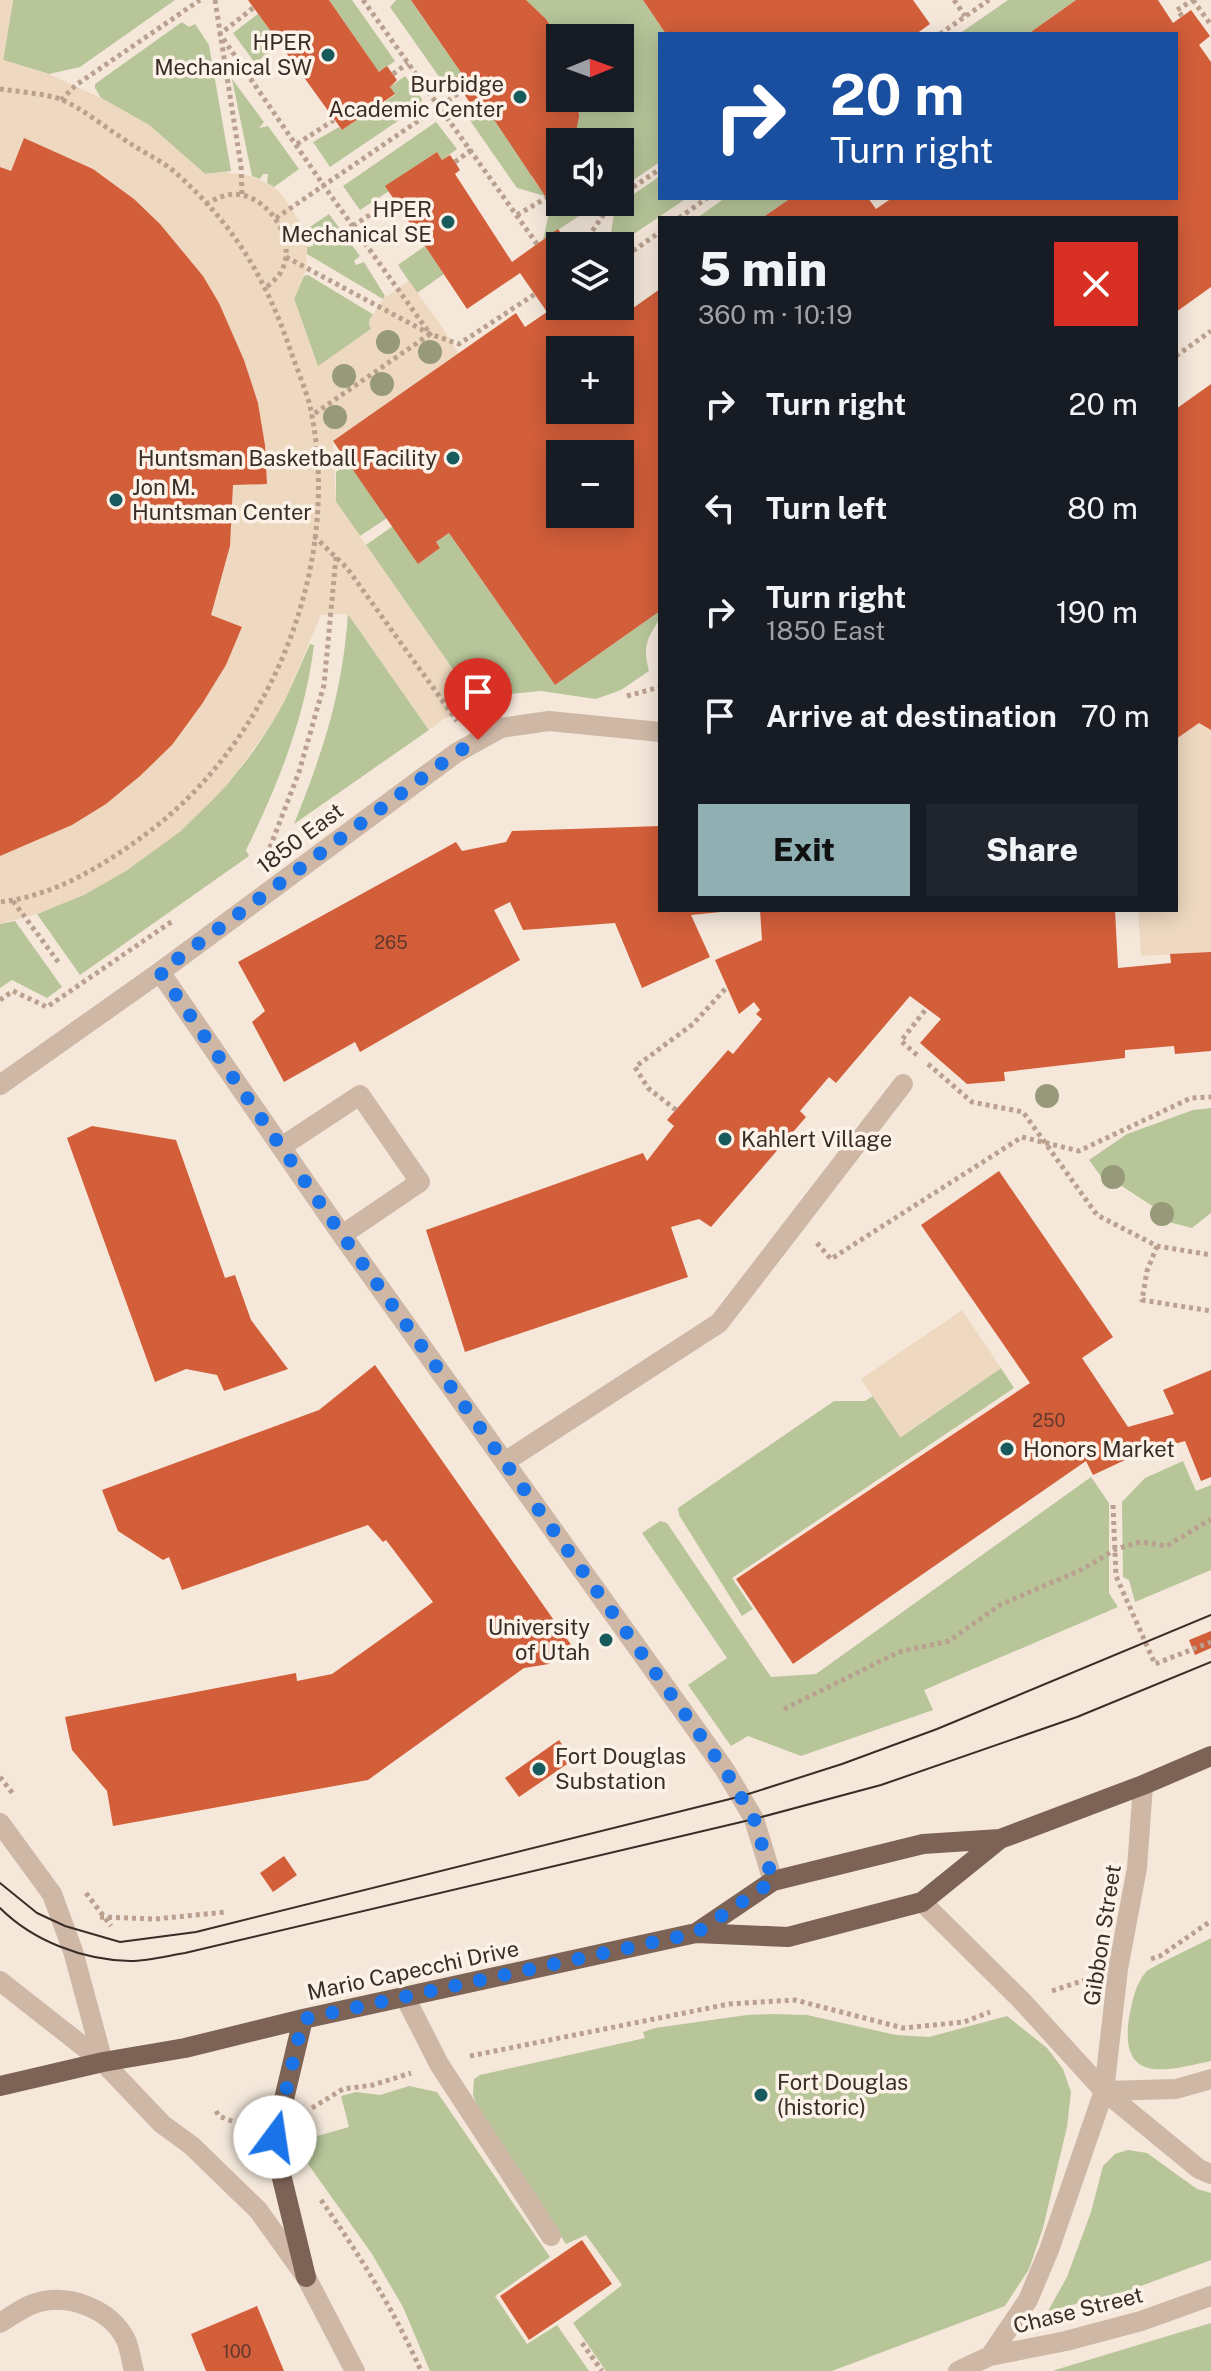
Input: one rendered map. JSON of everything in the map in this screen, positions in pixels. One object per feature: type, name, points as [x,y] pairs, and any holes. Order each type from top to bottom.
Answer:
[{"type":"main road","name":"Mario Capecchi Drive","points":[[696,1933],[773,1881],[923,1844],[1000,1839],[1211,1756]]},
{"type":"main road","name":"Mario Capecchi Drive","points":[[0,2086],[103,2062],[185,2048],[696,1933],[788,1937],[922,1902],[1000,1839]]},
{"type":"main road","points":[[303,2019],[275,2137],[306,2277]]},
{"type":"street","name":"1850 East","points":[[0,1085],[160,972],[456,753],[501,728],[549,721],[658,732]]},
{"type":"street","points":[[160,972],[342,1235],[725,1770],[754,1819],[773,1881]]},
{"type":"street","points":[[506,1461],[719,1323],[903,1084]]},
{"type":"street","points":[[281,1147],[360,1095],[420,1182],[342,1235]]},
{"type":"street","name":"Gibbon Street","points":[[990,2356],[1028,2300],[1049,2250],[1104,2091],[1118,1969],[1137,1868],[1143,1785]]},
{"type":"street","points":[[0,1823],[52,1894],[73,1951],[103,2062]]},
{"type":"street","points":[[922,1902],[1022,2001],[1104,2091],[1199,2169],[1211,2174]]},
{"type":"street","points":[[0,1981],[103,2062],[162,2124],[192,2146],[258,2210],[306,2277],[355,2371]]},
{"type":"street","points":[[405,1997],[439,2064],[551,2236]]},
{"type":"street","points":[[1104,2091],[1176,2089],[1211,2079]]},
{"type":"street","name":"Chase Street","points":[[958,2371],[990,2356],[1066,2341],[1141,2321],[1211,2296]]},
{"type":"street","points":[[0,2323],[32,2304],[60,2299],[93,2308],[108,2317],[125,2340],[134,2371]]},
{"type":"path","points":[[61,100],[76,85],[200,0]]},
{"type":"path","points":[[215,0],[241,166],[242,195]]},
{"type":"path","points":[[363,0],[537,244]]},
{"type":"path","points":[[954,0],[965,16]]},
{"type":"path","points":[[943,32],[989,0]]},
{"type":"path","points":[[1182,16],[1177,10],[1193,0],[1211,25]]},
{"type":"path","points":[[220,34],[253,8]]},
{"type":"path","points":[[220,34],[430,334]]},
{"type":"path","points":[[393,74],[408,63]]},
{"type":"path","points":[[0,89],[61,100],[175,172],[233,233],[274,303],[309,405],[317,472],[314,536],[305,593],[288,650],[255,714],[218,767],[170,816],[118,855],[63,885],[13,901],[0,902]]},
{"type":"path","points":[[276,218],[462,91]]},
{"type":"path","points":[[297,144],[334,120]]},
{"type":"path","points":[[455,162],[471,150]]},
{"type":"path","points":[[634,187],[658,170]]},
{"type":"path","points":[[206,204],[222,196],[242,195],[276,218],[285,238],[286,257],[280,273],[266,288]]},
{"type":"path","points":[[517,215],[546,198]]},
{"type":"path","points":[[353,226],[394,199]]},
{"type":"path","points":[[682,216],[704,200]]},
{"type":"path","points":[[634,250],[658,233]]},
{"type":"path","points":[[286,257],[430,334],[459,344],[535,294]]},
{"type":"path","points":[[1178,355],[1211,331]]},
{"type":"path","points":[[311,416],[430,334]]},
{"type":"path","points":[[314,536],[347,568],[458,721]]},
{"type":"path","points":[[267,856],[299,772],[324,685],[336,557]]},
{"type":"path","points":[[13,901],[59,963]]},
{"type":"path","points":[[676,1110],[648,1088],[635,1067],[693,1024],[727,987]]},
{"type":"path","points":[[926,1009],[901,1041],[972,1102],[1023,1112],[1097,1215],[1157,1246],[1211,1255]]},
{"type":"path","points":[[797,1221],[831,1259],[1022,1137],[1079,1151],[1191,1098],[1211,1097]]},
{"type":"path","points":[[1157,1246],[1147,1271],[1142,1300],[1211,1311]]},
{"type":"path","points":[[1113,1505],[1116,1576],[1155,1664],[1211,1642]]},
{"type":"path","points":[[784,1709],[899,1652],[949,1641],[1000,1605],[1083,1569],[1116,1549],[1140,1542],[1167,1546],[1211,1519]]},
{"type":"path","points":[[100,1917],[155,1919],[226,1912]]},
{"type":"path","points":[[302,2114],[343,2089],[373,2085],[439,2064],[729,2004],[795,2000],[903,2028],[964,2022],[1160,1956],[1211,1921]]},
{"type":"path","points":[[216,2111],[219,2116],[260,2132]]},
{"type":"path","points":[[319,2197],[355,2249],[405,2335],[421,2371]]},
{"type":"path","points":[[582,2343],[602,2371]]},
{"type":"green space","points":[[13,0],[175,0],[80,67],[49,74],[3,60]]},
{"type":"green space","points":[[329,0],[352,0],[395,61],[379,72]]},
{"type":"green space","points":[[396,0],[411,0],[462,74],[445,85],[390,7]]},
{"type":"green space","points":[[526,0],[643,0],[665,32],[658,32],[658,163],[634,180],[634,128],[577,128],[579,112],[634,112],[634,24],[549,24]]},
{"type":"green space","points":[[1008,0],[1076,0],[1031,32],[962,32]]},
{"type":"green space","points":[[258,14],[280,45],[255,63],[233,33]]},
{"type":"green space","points":[[182,22],[189,27],[195,24],[209,45],[231,171],[205,174],[149,125],[101,98],[95,88],[95,84]]},
{"type":"green space","points":[[405,76],[422,99],[420,106],[330,167],[313,142],[339,127],[342,130],[395,95],[390,87]]},
{"type":"green space","points":[[232,79],[264,122],[259,128],[268,126],[299,169],[274,187],[267,183],[268,174],[263,174],[260,179],[252,176]]},
{"type":"green space","points":[[479,97],[545,196],[517,188],[462,109]]},
{"type":"green space","points":[[436,122],[457,149],[442,160],[437,152],[386,186],[389,191],[360,210],[343,186]]},
{"type":"green space","points":[[658,177],[658,200],[684,200],[634,234],[611,232],[614,216],[634,216],[634,194]]},
{"type":"green space","points":[[722,200],[788,200],[765,216],[700,216]]},
{"type":"green space","points":[[329,214],[360,256],[354,261],[356,265],[364,262],[385,296],[383,299],[307,254],[307,247],[313,246],[314,240],[307,240],[304,231]]},
{"type":"green space","points":[[548,216],[579,216],[555,232],[546,232],[543,240]]},
{"type":"green space","points":[[425,246],[444,274],[417,293],[398,265]]},
{"type":"green space","points":[[308,275],[374,315],[369,323],[371,329],[318,367],[294,299],[304,276]]},
{"type":"green space","points":[[349,463],[387,518],[360,536],[336,502],[336,472]]},
{"type":"green space","points":[[393,526],[419,563],[440,548],[436,542],[449,533],[555,685],[658,612],[658,621],[647,645],[649,671],[621,690],[596,699],[541,691],[510,694],[477,704],[366,545]]},
{"type":"green space","points":[[348,614],[429,730],[294,824],[330,721]]},
{"type":"green space","points":[[310,644],[314,645],[310,672],[297,725],[269,801],[246,850],[249,856],[80,975],[37,914],[73,898],[140,860],[200,812],[227,784],[273,721]]},
{"type":"green space","points":[[15,921],[62,987],[47,998],[12,980],[0,988],[0,924]]},
{"type":"green space","points":[[1211,1108],[1211,1213],[1192,1228],[1153,1218],[1157,1209],[1114,1181],[1110,1189],[1089,1160],[1127,1134],[1193,1110]]},
{"type":"green space","points":[[1001,1368],[1014,1388],[732,1578],[753,1609],[742,1616],[679,1515],[678,1508],[834,1401],[865,1401],[873,1396],[901,1437]]},
{"type":"green space","points":[[1183,1461],[1196,1491],[1211,1485],[1211,1570],[1135,1602],[1129,1580],[1123,1577],[1122,1502],[1145,1478]]},
{"type":"green space","points":[[1091,1477],[1109,1503],[1109,1593],[1118,1607],[924,1690],[933,1710],[801,1756],[748,1736],[731,1746],[688,1685],[727,1658],[642,1533],[660,1521],[667,1523],[771,1677],[816,1674]]},
{"type":"green space","points":[[1211,1938],[1211,2061],[1164,2069],[1139,2064],[1132,2055],[1128,2040],[1129,2018],[1139,1982],[1149,1970]]},
{"type":"green space","points":[[772,2014],[807,2015],[896,2035],[929,2037],[1007,2016],[1047,2048],[1063,2069],[1071,2092],[1067,2127],[1043,2228],[1029,2269],[1005,2306],[832,2371],[606,2371],[573,2323],[622,2285],[586,2235],[566,2244],[481,2116],[473,2095],[474,2079],[480,2075],[645,2038],[643,2032],[655,2028]]},
{"type":"green space","points":[[409,2086],[437,2092],[550,2257],[495,2296],[527,2344],[557,2325],[589,2371],[430,2371],[403,2307],[372,2254],[308,2164],[303,2140],[349,2127],[341,2096],[356,2092],[380,2095]]},
{"type":"green space","points":[[1128,2150],[1147,2153],[1197,2189],[1211,2193],[1211,2260],[1130,2290],[1048,2311],[1067,2277],[1091,2212],[1103,2166],[1115,2154]]},
{"type":"green space","points":[[1211,2323],[1211,2371],[1054,2371],[1055,2370]]},
{"type":"shaded area","points":[[0,0],[13,0],[3,60],[49,74],[149,125],[205,174],[225,172],[252,176],[274,187],[282,195],[300,222],[307,240],[306,270],[294,299],[318,366],[371,329],[369,320],[383,299],[409,281],[440,324],[459,354],[333,441],[336,502],[477,704],[444,719],[429,730],[348,614],[321,615],[272,723],[228,784],[181,831],[126,871],[84,895],[37,914],[0,924],[0,856],[72,825],[106,804],[140,776],[172,745],[226,665],[242,628],[211,615],[230,546],[233,485],[267,483],[258,403],[244,360],[219,303],[181,249],[134,199],[93,169],[24,139],[11,171],[0,167]]},
{"type":"shaded area","points":[[1199,723],[1211,730],[1211,952],[1141,956],[1138,912],[1178,912],[1178,738]]},
{"type":"shaded area","points":[[962,1310],[1001,1368],[900,1437],[861,1379]]},
{"type":"building","name":"HPER Mechanical SW","points":[[248,0],[329,0],[379,72],[387,66],[397,80],[390,87],[395,94],[342,130]]},
{"type":"building","name":"Burbidge Academic Center","points":[[411,0],[526,0],[546,19],[549,24],[546,24],[546,112],[579,112],[579,117],[577,128],[546,128],[546,195],[479,97],[470,103],[454,79],[462,74]]},
{"type":"building","points":[[643,0],[913,0],[930,24],[919,32],[665,32]]},
{"type":"building","points":[[1076,0],[1158,0],[1173,23],[1191,10],[1210,36],[1199,45],[1211,62],[1211,287],[1178,311],[1178,216],[765,216],[788,200],[869,200],[876,209],[889,200],[1178,200],[1178,32],[1031,32]]},
{"type":"building","name":"Jon M. Huntsman Center","points":[[24,138],[93,169],[134,199],[160,224],[203,276],[219,303],[244,360],[258,403],[267,484],[233,485],[230,546],[211,615],[242,627],[226,665],[202,704],[172,745],[106,804],[72,825],[0,856],[0,167],[11,171]]},
{"type":"building","name":"Huntsman Basketball Facility","points":[[437,152],[442,160],[450,155],[460,170],[455,174],[512,262],[546,238],[546,311],[520,273],[467,309],[385,186]]},
{"type":"building","name":"Huntsman Basketball Facility","points":[[658,290],[658,612],[555,685],[449,533],[436,542],[440,548],[418,564],[333,441],[516,313],[525,327],[546,313],[546,320],[634,320],[634,307]]},
{"type":"building","points":[[1211,384],[1211,730],[1199,723],[1178,738],[1178,408]]},
{"type":"building","points":[[658,826],[658,912],[721,912],[691,915],[710,957],[642,988],[615,923],[523,930],[510,902],[494,910],[520,960],[360,1052],[355,1042],[284,1082],[252,1022],[265,1011],[238,962],[456,842],[462,851],[506,842],[512,831]]},
{"type":"building","name":"Kahlert Village","points":[[760,912],[1115,912],[1118,968],[1171,963],[1170,954],[1211,952],[1211,1051],[1175,1054],[1174,1046],[1125,1050],[1125,1058],[1004,1072],[1005,1081],[967,1084],[920,1043],[941,1019],[910,996],[836,1083],[829,1077],[800,1111],[806,1117],[711,1227],[699,1219],[671,1227],[688,1277],[465,1352],[426,1230],[643,1153],[647,1161],[674,1126],[667,1120],[728,1050],[733,1054],[762,1019],[756,1014],[760,1010],[754,1002],[739,1014],[715,960],[762,940]]},
{"type":"building","points":[[92,1126],[176,1140],[225,1278],[235,1275],[251,1320],[288,1369],[224,1391],[217,1375],[186,1369],[155,1382],[67,1138]]},
{"type":"building","points":[[999,1171],[1113,1337],[1082,1358],[1128,1427],[1174,1414],[1163,1390],[1211,1370],[1211,1477],[1201,1481],[1185,1441],[1138,1454],[1093,1475],[1086,1461],[793,1664],[736,1579],[1030,1383],[921,1225]]},
{"type":"building","points":[[375,1365],[572,1646],[549,1664],[524,1668],[368,1780],[113,1826],[107,1791],[72,1750],[65,1717],[296,1673],[297,1681],[332,1674],[433,1602],[386,1540],[383,1542],[368,1525],[182,1590],[169,1557],[163,1560],[118,1531],[102,1490],[319,1410]]},
{"type":"building","points":[[1211,1631],[1211,1648],[1195,1655],[1189,1640]]},
{"type":"building","name":"Fort Douglas Substation","points":[[559,1740],[573,1760],[519,1797],[505,1778]]},
{"type":"building","points":[[284,1856],[297,1875],[273,1892],[260,1873]]},
{"type":"building","points":[[582,2240],[612,2284],[529,2340],[500,2296]]},
{"type":"building","points":[[257,2306],[284,2371],[206,2371],[191,2334]]},
{"type":"tram line","points":[[0,1883],[37,1913],[65,1926],[120,1942],[196,1932],[742,1796],[937,1729],[1211,1615]]},
{"type":"tram line","points":[[0,1908],[43,1939],[94,1957],[137,1961],[185,1953],[754,1819],[881,1785],[1077,1717],[1211,1662]]},
{"type":"place","name":"HPER Mechanical SW","points":[[328,55]]},
{"type":"place","name":"Burbidge Academic Center","points":[[520,97]]},
{"type":"place","name":"HPER Mechanical SE","points":[[448,222]]},
{"type":"place","name":"Huntsman Basketball Facility","points":[[453,458]]},
{"type":"place","name":"Jon M. Huntsman Center","points":[[116,500]]},
{"type":"place","name":"Kahlert Village","points":[[725,1139]]},
{"type":"place","name":"Honors Market","points":[[1007,1449]]},
{"type":"place","name":"University of Utah","points":[[606,1640]]},
{"type":"place","name":"Fort Douglas Substation","points":[[539,1769]]},
{"type":"place","name":"Fort Douglas (historic)","points":[[761,2095]]},
{"type":"route","points":[[275,2137],[303,2019],[696,1933],[773,1881],[754,1819],[725,1770],[492,1440],[342,1235],[160,972],[456,753],[478,740]]}]
